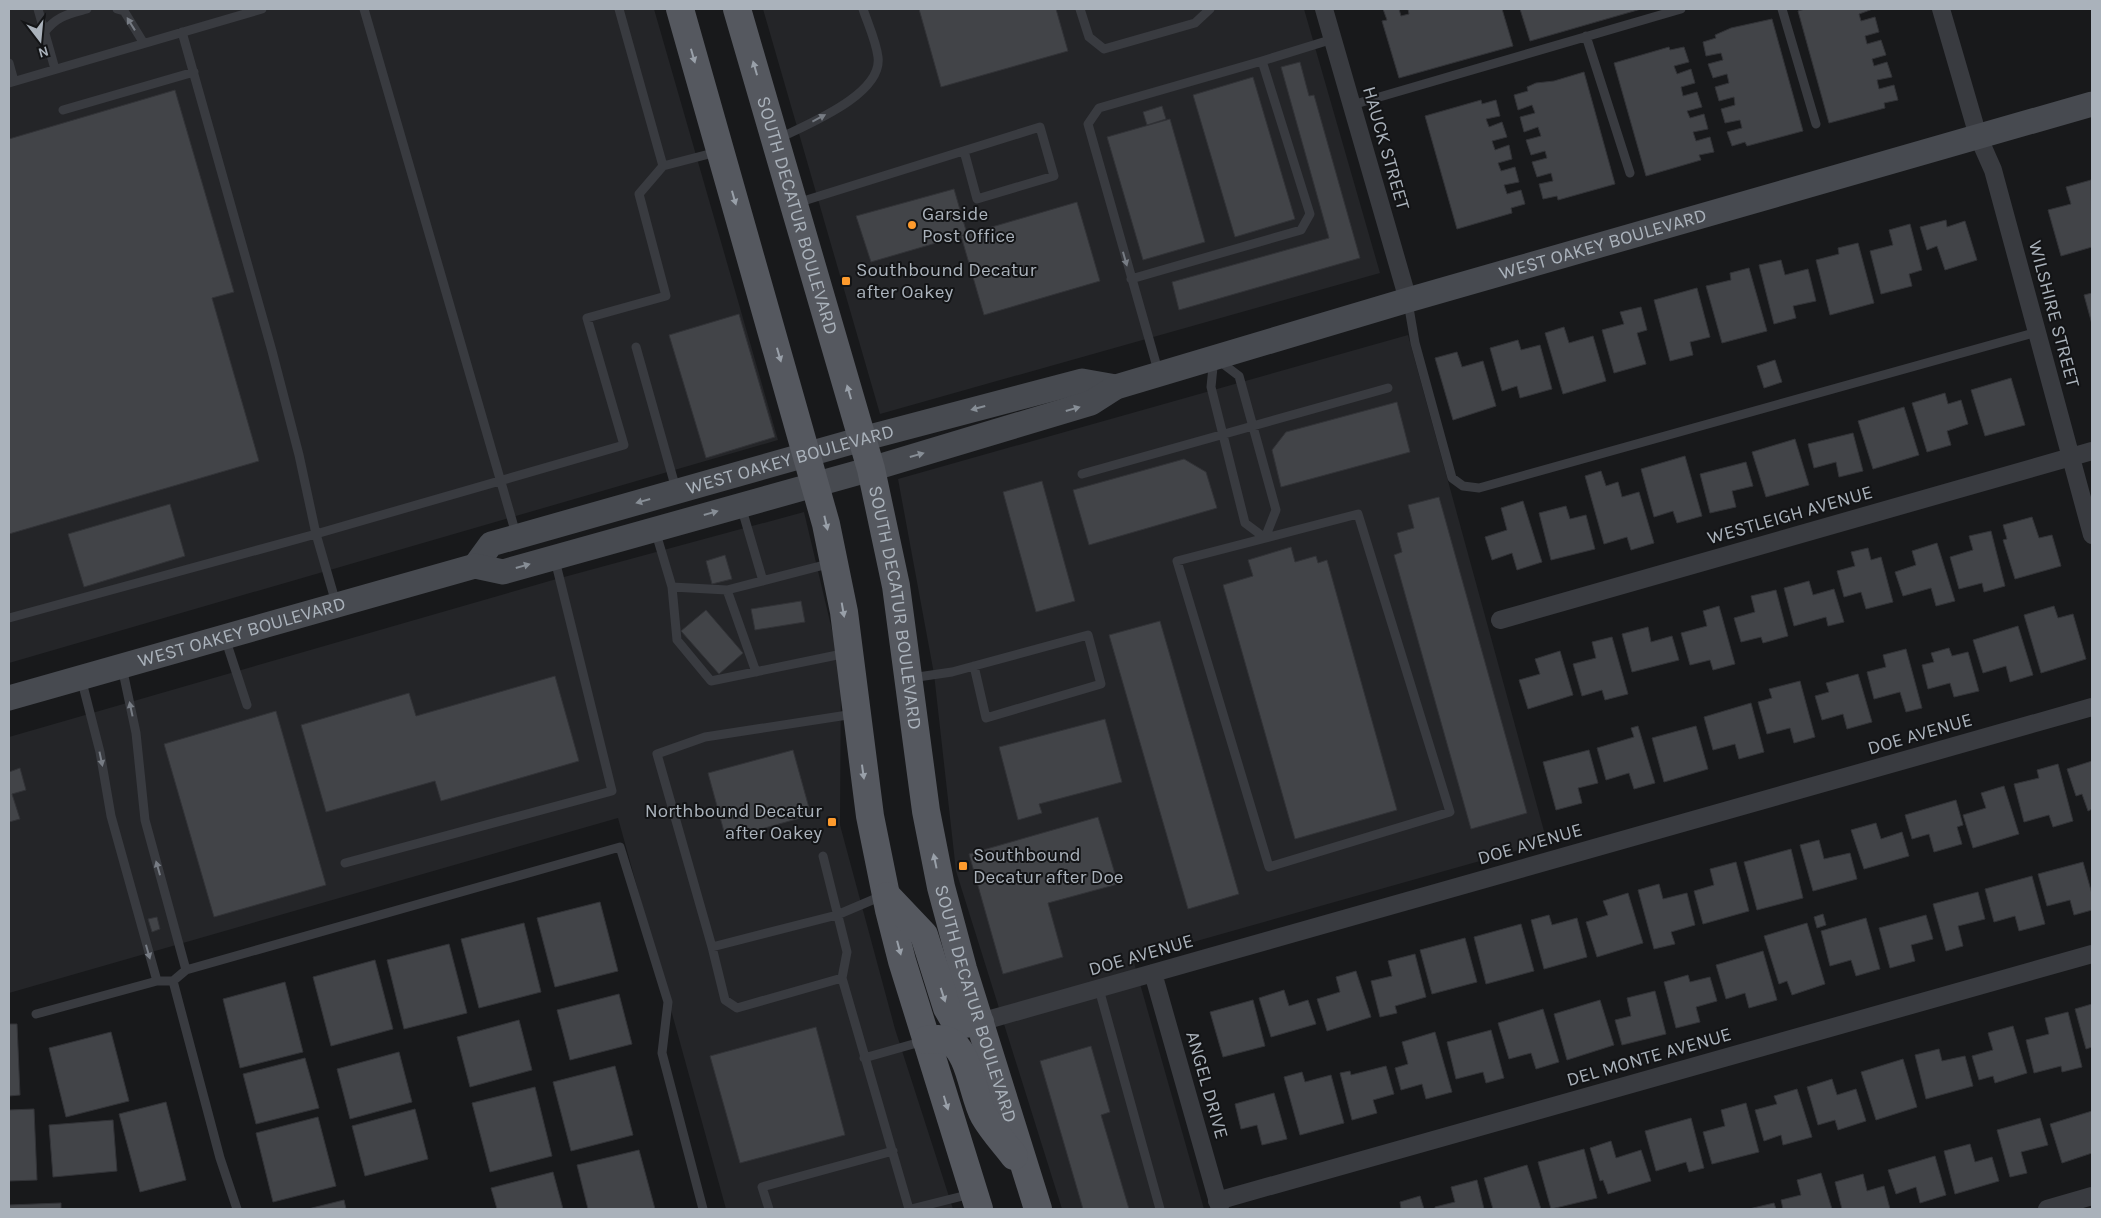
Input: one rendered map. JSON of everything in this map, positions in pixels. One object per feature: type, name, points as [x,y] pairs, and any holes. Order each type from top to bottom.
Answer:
[{"type":"main road","points":[[680,9],[816,484],[834,562],[849,653],[869,807],[886,894],[902,961],[976,1201]]},
{"type":"main road","name":"SOUTH DECATUR BOULEVARD","points":[[736,13],[776,141],[871,469],[896,586],[926,811],[940,887],[1038,1209]]},
{"type":"main road","name":"WEST OAKEY BOULEVARD","points":[[9,698],[475,566],[503,572],[871,469],[1092,403],[1116,387],[1214,357],[2092,104]]},
{"type":"main road","name":"WEST OAKEY BOULEVARD","points":[[475,566],[491,544],[808,454],[1082,381],[1116,387]]},
{"type":"main road","points":[[886,894],[924,935],[947,1008],[954,1020],[963,1024],[980,1022]]},
{"type":"main road","points":[[926,1040],[940,1039],[950,1041],[958,1049],[967,1066],[984,1115],[1027,1174]]},
{"type":"street","name":"HAUCK STREET","points":[[1324,9],[1408,300]]},
{"type":"street","name":"WILSHIRE STREET","points":[[1941,9],[1978,136],[1993,170],[2092,535]]},
{"type":"street","name":"WESTLEIGH AVENUE","points":[[1500,620],[2092,452]]},
{"type":"street","name":"DOE AVENUE","points":[[980,1022],[2092,707]]},
{"type":"street","name":"DEL MONTE AVENUE","points":[[1219,1205],[2092,954]]},
{"type":"street","name":"ANGEL DRIVE","points":[[1153,973],[1219,1205]]},
{"type":"street","points":[[2047,1209],[2092,1196]]},
{"type":"lane","points":[[38,9],[55,69]]},
{"type":"lane","points":[[44,33],[53,21],[58,18],[87,9]]},
{"type":"lane","points":[[117,9],[124,11],[143,42]]},
{"type":"lane","points":[[9,63],[11,82],[143,42],[262,9]]},
{"type":"lane","points":[[364,9],[517,537]]},
{"type":"lane","points":[[620,9],[663,166]]},
{"type":"lane","points":[[776,141],[849,102],[865,89],[876,72],[879,58],[863,9]]},
{"type":"lane","points":[[1080,9],[1089,37],[1104,49],[1195,23],[1210,9]]},
{"type":"lane","points":[[1352,105],[1681,9]]},
{"type":"lane","points":[[1782,9],[1816,124]]},
{"type":"lane","points":[[182,32],[280,377],[316,534],[337,606]]},
{"type":"lane","points":[[1586,36],[1630,173]]},
{"type":"lane","points":[[1160,374],[1131,279],[1088,124],[1099,108],[1333,40]]},
{"type":"lane","points":[[1131,279],[1301,230],[1310,214],[1262,61]]},
{"type":"lane","points":[[63,110],[194,72]]},
{"type":"lane","points":[[794,204],[1040,127],[1054,176],[977,199],[964,151]]},
{"type":"lane","points":[[9,618],[501,482],[624,445],[588,318],[666,296],[638,194],[663,166],[721,152]]},
{"type":"lane","points":[[1408,300],[1415,343],[1452,478],[1463,486],[1479,488],[2037,332]]},
{"type":"lane","points":[[636,347],[677,492]]},
{"type":"lane","points":[[1214,357],[1240,376],[1276,510],[1265,538]]},
{"type":"lane","points":[[1214,357],[1211,387],[1245,523],[1265,538]]},
{"type":"lane","points":[[1082,474],[1388,388]]},
{"type":"lane","points":[[741,505],[763,581]]},
{"type":"lane","points":[[1358,514],[1450,812],[1269,867],[1177,561],[1265,538],[1358,514]]},
{"type":"lane","points":[[654,529],[672,587],[676,640],[711,681],[849,653]]},
{"type":"lane","points":[[345,863],[612,791],[555,557]]},
{"type":"lane","points":[[672,587],[727,590],[834,562]]},
{"type":"lane","points":[[727,590],[756,672]]},
{"type":"lane","points":[[909,679],[974,666],[1088,635],[1101,684],[986,718],[974,666]]},
{"type":"lane","points":[[225,637],[247,705]]},
{"type":"lane","points":[[122,666],[136,733],[145,820],[186,970]]},
{"type":"lane","points":[[81,678],[100,752],[111,816],[157,981]]},
{"type":"lane","points":[[842,978],[737,1008],[725,1000],[712,947],[657,754],[704,737],[857,714]]},
{"type":"lane","points":[[36,1014],[157,981],[173,981],[186,970],[620,847],[668,1002],[662,1053],[703,1209]]},
{"type":"lane","points":[[823,856],[847,952],[842,978],[910,1209],[976,1201]]},
{"type":"lane","points":[[712,947],[837,915],[886,894]]},
{"type":"lane","points":[[173,981],[220,1158],[237,1209]]},
{"type":"lane","points":[[1099,989],[1160,1209]]},
{"type":"lane","points":[[864,1058],[926,1040]]},
{"type":"lane","points":[[768,1209],[762,1187],[893,1151]]},
{"type":"shaded area","points":[[9,9],[654,9],[778,440],[9,663]]},
{"type":"shaded area","points":[[763,9],[1304,9],[1380,273],[880,414]]},
{"type":"shaded area","points":[[1408,335],[1547,842],[1133,959],[1204,1209],[1062,1209],[956,871],[934,674],[898,479]]},
{"type":"shaded area","points":[[804,512],[841,668],[840,825],[895,1029],[953,1209],[726,1209],[618,818],[9,993],[9,737],[553,580]]},
{"type":"building","points":[[919,9],[1056,9],[1068,51],[941,87]]},
{"type":"building","points":[[1383,9],[1399,9],[1401,16],[1409,14],[1408,9],[1502,9],[1513,46],[1399,78],[1382,21],[1387,20]]},
{"type":"building","points":[[1520,9],[1641,9],[1530,41]]},
{"type":"building","points":[[1805,9],[1873,9],[1859,14],[1861,21],[1875,17],[1879,32],[1865,36],[1867,44],[1881,40],[1886,55],[1872,59],[1874,66],[1887,62],[1892,77],[1877,80],[1879,89],[1894,85],[1898,100],[1884,103],[1885,108],[1829,123],[1798,11]]},
{"type":"building","points":[[1772,19],[1803,131],[1747,146],[1745,142],[1732,146],[1727,132],[1742,128],[1740,120],[1725,123],[1721,109],[1735,105],[1734,97],[1719,101],[1715,87],[1729,83],[1727,74],[1713,78],[1708,64],[1723,60],[1721,53],[1706,56],[1703,42],[1716,38],[1715,35],[1731,28]]},
{"type":"building","points":[[1669,47],[1670,50],[1684,47],[1689,62],[1674,66],[1677,74],[1691,69],[1695,83],[1681,87],[1683,96],[1697,92],[1702,107],[1687,111],[1690,118],[1704,114],[1708,129],[1693,132],[1696,141],[1710,137],[1714,152],[1699,155],[1701,160],[1646,176],[1614,63]]},
{"type":"building","points":[[1300,62],[1309,96],[1314,95],[1360,258],[1179,310],[1172,282],[1329,238],[1281,67]]},
{"type":"building","points":[[1584,72],[1615,184],[1558,200],[1557,196],[1543,199],[1539,184],[1553,181],[1551,173],[1537,177],[1532,162],[1547,158],[1545,151],[1531,155],[1526,140],[1541,136],[1538,127],[1524,132],[1520,117],[1535,113],[1532,105],[1518,110],[1514,95],[1528,91],[1527,87],[1536,83],[1554,81]]},
{"type":"building","points":[[1253,77],[1295,219],[1235,237],[1193,95]]},
{"type":"building","points":[[175,90],[234,292],[212,298],[259,461],[9,534],[9,139]]},
{"type":"building","points":[[1481,100],[1482,104],[1496,100],[1500,116],[1486,119],[1489,127],[1502,122],[1507,137],[1492,141],[1495,150],[1509,145],[1512,159],[1498,163],[1501,171],[1515,167],[1519,182],[1504,185],[1507,194],[1521,190],[1525,204],[1511,208],[1512,213],[1457,229],[1425,116]]},
{"type":"building","points":[[1162,106],[1166,119],[1147,125],[1143,112]]},
{"type":"building","points":[[1170,119],[1205,242],[1143,260],[1107,137]]},
{"type":"building","points":[[2091,180],[2092,247],[2061,256],[2048,210],[2071,204],[2066,187]]},
{"type":"building","name":"Garside Post Office","points":[[954,189],[967,234],[871,262],[856,216]]},
{"type":"building","points":[[1077,202],[1100,281],[984,315],[961,236]]},
{"type":"building","points":[[1946,220],[1947,227],[1965,221],[1977,260],[1945,270],[1937,246],[1927,250],[1920,227]]},
{"type":"building","points":[[1910,224],[1922,270],[1909,274],[1912,286],[1881,294],[1870,251],[1893,245],[1889,230]]},
{"type":"building","points":[[1858,243],[1874,303],[1830,315],[1816,260],[1839,254],[1838,248]]},
{"type":"building","points":[[1781,260],[1785,275],[1808,269],[1816,301],[1793,306],[1796,318],[1774,324],[1759,265]]},
{"type":"building","points":[[1749,268],[1767,331],[1722,343],[1706,286],[1731,280],[1730,273]]},
{"type":"building","points":[[1697,288],[1710,337],[1690,342],[1693,355],[1670,361],[1654,300]]},
{"type":"building","points":[[2092,293],[2092,324],[2084,295]]},
{"type":"building","points":[[1641,307],[1647,330],[1637,333],[1646,364],[1614,373],[1602,330],[1624,324],[1620,312]]},
{"type":"building","points":[[739,314],[775,437],[706,458],[669,335]]},
{"type":"building","points":[[1564,327],[1569,343],[1593,336],[1606,381],[1563,394],[1545,333]]},
{"type":"building","points":[[1518,340],[1521,350],[1540,345],[1552,389],[1520,398],[1517,386],[1502,391],[1490,348]]},
{"type":"building","points":[[1457,352],[1462,367],[1483,361],[1496,406],[1453,420],[1435,358]]},
{"type":"building","points":[[1775,360],[1782,382],[1764,388],[1757,366]]},
{"type":"building","points":[[2011,378],[2025,425],[1985,436],[1971,390]]},
{"type":"building","points":[[1945,393],[1948,404],[1961,400],[1968,424],[1947,431],[1951,445],[1927,452],[1912,403]]},
{"type":"building","points":[[1397,402],[1410,452],[1281,487],[1272,450],[1286,432]]},
{"type":"building","points":[[1904,407],[1919,455],[1873,469],[1858,421]]},
{"type":"building","points":[[1853,433],[1863,471],[1839,477],[1836,462],[1814,468],[1808,444]]},
{"type":"building","points":[[1795,439],[1809,485],[1766,497],[1752,452]]},
{"type":"building","points":[[1685,456],[1702,516],[1677,523],[1673,511],[1654,517],[1641,469]]},
{"type":"building","points":[[1184,459],[1206,472],[1217,508],[1089,545],[1073,490]]},
{"type":"building","points":[[1746,462],[1753,486],[1732,491],[1736,507],[1710,513],[1700,474]]},
{"type":"building","points":[[1601,471],[1606,486],[1618,482],[1622,497],[1639,492],[1654,543],[1631,550],[1627,537],[1604,544],[1585,476]]},
{"type":"building","points":[[1042,481],[1075,601],[1036,612],[1003,492]]},
{"type":"building","points":[[1439,497],[1527,813],[1471,829],[1394,555],[1402,552],[1397,533],[1414,528],[1408,505]]},
{"type":"building","points":[[1523,501],[1542,562],[1517,570],[1512,553],[1492,560],[1485,537],[1507,530],[1501,508]]},
{"type":"building","points":[[170,504],[185,556],[84,587],[68,534]]},
{"type":"building","points":[[1566,506],[1570,519],[1586,515],[1595,549],[1551,560],[1539,513]]},
{"type":"building","points":[[2032,517],[2039,538],[2052,535],[2061,566],[2015,579],[2003,540],[2007,539],[2003,525]]},
{"type":"building","points":[[1991,531],[2005,586],[1984,592],[1982,583],[1959,589],[1950,557],[1973,550],[1969,536]]},
{"type":"building","points":[[1937,543],[1955,601],[1936,606],[1931,588],[1903,596],[1895,572],[1916,565],[1912,551]]},
{"type":"building","points":[[1291,547],[1295,562],[1316,556],[1318,563],[1327,560],[1397,810],[1295,839],[1223,585],[1253,576],[1248,560]]},
{"type":"building","points":[[1868,548],[1871,560],[1881,557],[1893,602],[1866,609],[1861,592],[1844,597],[1837,571],[1855,566],[1851,552]]},
{"type":"building","points":[[725,555],[732,579],[712,584],[706,561]]},
{"type":"building","points":[[1809,581],[1813,595],[1834,589],[1844,622],[1828,626],[1826,617],[1794,626],[1784,588]]},
{"type":"building","points":[[1776,590],[1788,636],[1763,643],[1761,637],[1741,642],[1734,618],[1755,612],[1751,596]]},
{"type":"building","points":[[801,601],[805,622],[755,630],[751,609]]},
{"type":"building","points":[[1719,606],[1735,664],[1713,670],[1710,660],[1690,665],[1681,633],[1707,626],[1703,611]]},
{"type":"building","points":[[2054,606],[2058,618],[2073,614],[2086,659],[2041,673],[2024,615]]},
{"type":"building","points":[[706,610],[743,653],[719,674],[681,631]]},
{"type":"building","points":[[1160,621],[1239,894],[1188,909],[1109,635]]},
{"type":"building","points":[[2018,626],[2033,675],[2010,682],[2006,666],[1983,673],[1973,640]]},
{"type":"building","points":[[1648,627],[1651,642],[1672,636],[1679,660],[1632,672],[1622,634]]},
{"type":"building","points":[[1612,637],[1628,694],[1605,700],[1602,690],[1582,696],[1573,664],[1596,658],[1592,642]]},
{"type":"building","points":[[1949,648],[1952,656],[1968,652],[1979,691],[1954,697],[1950,683],[1928,689],[1922,665],[1934,662],[1931,653]]},
{"type":"building","points":[[1906,649],[1922,708],[1906,712],[1900,692],[1874,699],[1867,672],[1886,667],[1883,655]]},
{"type":"building","points":[[1560,651],[1573,695],[1528,709],[1519,680],[1540,674],[1535,659]]},
{"type":"building","points":[[1858,674],[1872,722],[1847,729],[1843,714],[1822,720],[1815,696],[1829,692],[1826,683]]},
{"type":"building","points":[[555,676],[579,761],[441,801],[435,781],[326,812],[301,725],[409,693],[416,716]]},
{"type":"building","points":[[1800,681],[1815,737],[1794,743],[1790,728],[1767,734],[1758,702],[1772,698],[1769,689]]},
{"type":"building","points":[[1751,703],[1764,752],[1739,759],[1735,744],[1713,750],[1704,717]]},
{"type":"building","points":[[276,711],[326,885],[214,917],[164,744]]},
{"type":"building","points":[[1105,719],[1122,782],[1039,804],[1042,813],[1018,820],[999,747]]},
{"type":"building","points":[[1638,726],[1655,783],[1634,789],[1629,773],[1606,780],[1597,748],[1634,737],[1631,728]]},
{"type":"building","points":[[1696,726],[1708,769],[1664,782],[1652,738]]},
{"type":"building","points":[[793,750],[811,815],[726,839],[708,773]]},
{"type":"building","points":[[1589,750],[1598,783],[1578,788],[1582,803],[1556,810],[1543,762]]},
{"type":"building","points":[[2092,761],[2092,809],[2088,811],[2082,794],[2076,796],[2067,769]]},
{"type":"building","points":[[2058,764],[2073,821],[2053,827],[2049,815],[2024,822],[2014,784],[2039,778],[2037,770]]},
{"type":"building","points":[[20,768],[26,790],[12,794],[20,819],[9,822],[9,772]]},
{"type":"building","points":[[2004,786],[2019,834],[1973,848],[1963,815],[1986,808],[1981,793]]},
{"type":"building","points":[[1956,800],[1963,825],[1957,827],[1962,844],[1934,852],[1929,834],[1912,839],[1905,815]]},
{"type":"building","points":[[1098,817],[1118,884],[1048,903],[1063,957],[1003,974],[969,854]]},
{"type":"building","points":[[1876,823],[1881,839],[1902,832],[1909,856],[1864,869],[1851,830]]},
{"type":"building","points":[[1819,840],[1824,859],[1850,853],[1857,879],[1813,891],[1800,845]]},
{"type":"building","points":[[1791,849],[1803,898],[1757,910],[1744,862]]},
{"type":"building","points":[[1736,862],[1749,911],[1703,924],[1694,891],[1714,885],[1710,869]]},
{"type":"building","points":[[2083,862],[2092,894],[2092,910],[2074,915],[2070,900],[2047,906],[2038,874]]},
{"type":"building","points":[[2032,876],[2045,924],[2019,931],[2015,916],[1994,922],[1985,889]]},
{"type":"building","points":[[1659,884],[1663,899],[1687,893],[1695,925],[1671,932],[1675,944],[1654,949],[1638,890]]},
{"type":"building","points":[[1978,892],[1985,919],[1958,926],[1963,946],[1946,951],[1933,904]]},
{"type":"building","points":[[1628,893],[1643,943],[1597,957],[1586,922],[1608,915],[1603,901]]},
{"type":"building","points":[[600,902],[618,971],[555,987],[537,918]]},
{"type":"building","points":[[1823,914],[1826,925],[1817,928],[1814,917]]},
{"type":"building","points":[[1549,915],[1552,925],[1577,918],[1587,957],[1544,969],[1531,920]]},
{"type":"building","points":[[1926,915],[1933,939],[1911,945],[1915,961],[1890,968],[1879,928]]},
{"type":"building","points":[[157,917],[160,929],[152,932],[148,919]]},
{"type":"building","points":[[1866,918],[1880,969],[1856,976],[1851,960],[1830,966],[1821,931]]},
{"type":"building","points":[[524,923],[541,992],[479,1008],[461,939]]},
{"type":"building","points":[[1807,923],[1825,984],[1792,995],[1787,981],[1779,984],[1764,936]]},
{"type":"building","points":[[1521,924],[1534,971],[1486,984],[1474,937]]},
{"type":"building","points":[[1465,938],[1477,982],[1432,994],[1420,950]]},
{"type":"building","points":[[449,944],[467,1013],[404,1029],[387,960]]},
{"type":"building","points":[[1763,951],[1777,1000],[1749,1008],[1745,993],[1726,999],[1716,965]]},
{"type":"building","points":[[1415,954],[1426,997],[1395,1006],[1397,1013],[1380,1017],[1371,981],[1392,976],[1388,961]]},
{"type":"building","points":[[375,960],[393,1029],[331,1046],[313,977]]},
{"type":"building","points":[[1356,971],[1371,1017],[1327,1031],[1317,999],[1340,992],[1336,977]]},
{"type":"building","points":[[1688,975],[1690,982],[1710,977],[1717,1001],[1696,1007],[1700,1022],[1676,1028],[1664,982]]},
{"type":"building","points":[[285,982],[303,1052],[240,1068],[223,999]]},
{"type":"building","points":[[1284,990],[1289,1006],[1308,1000],[1316,1024],[1271,1037],[1259,998]]},
{"type":"building","points":[[1655,991],[1666,1034],[1622,1045],[1615,1020],[1631,1016],[1627,998]]},
{"type":"building","points":[[619,994],[632,1044],[570,1060],[557,1010]]},
{"type":"building","points":[[1253,1000],[1265,1046],[1223,1057],[1210,1012]]},
{"type":"building","points":[[1600,1000],[1614,1045],[1567,1060],[1554,1014]]},
{"type":"building","points":[[2092,1004],[2092,1047],[2086,1049],[2075,1009]]},
{"type":"building","points":[[1543,1009],[1559,1062],[1536,1069],[1531,1053],[1509,1059],[1498,1023]]},
{"type":"building","points":[[2068,1012],[2082,1067],[2062,1072],[2061,1066],[2034,1073],[2026,1040],[2049,1034],[2045,1018]]},
{"type":"building","points":[[519,1020],[532,1070],[470,1087],[457,1037]]},
{"type":"building","points":[[9,1024],[17,1024],[20,1095],[9,1096]]},
{"type":"building","points":[[2013,1026],[2027,1073],[1995,1083],[1993,1076],[1979,1080],[1972,1056],[1993,1050],[1988,1033]]},
{"type":"building","points":[[816,1027],[845,1135],[740,1163],[710,1056]]},
{"type":"building","points":[[1491,1030],[1504,1078],[1486,1083],[1483,1072],[1456,1079],[1447,1042]]},
{"type":"building","points":[[111,1032],[129,1101],[66,1117],[49,1048]]},
{"type":"building","points":[[1435,1032],[1452,1092],[1426,1099],[1422,1084],[1401,1090],[1395,1068],[1408,1064],[1402,1042]]},
{"type":"building","points":[[1091,1046],[1110,1112],[1101,1115],[1129,1209],[1083,1209],[1040,1061]]},
{"type":"building","points":[[1939,1049],[1942,1061],[1965,1056],[1973,1086],[1926,1099],[1915,1055]]},
{"type":"building","points":[[399,1052],[412,1102],[350,1119],[337,1069]]},
{"type":"building","points":[[305,1058],[319,1108],[256,1124],[243,1074]]},
{"type":"building","points":[[1903,1059],[1917,1107],[1876,1120],[1861,1072]]},
{"type":"building","points":[[615,1066],[633,1135],[571,1151],[553,1082]]},
{"type":"building","points":[[1386,1066],[1394,1094],[1373,1100],[1377,1113],[1352,1120],[1340,1073],[1350,1071],[1351,1075]]},
{"type":"building","points":[[1302,1072],[1305,1082],[1331,1075],[1344,1123],[1300,1135],[1284,1077]]},
{"type":"building","points":[[1832,1079],[1837,1095],[1856,1089],[1866,1121],[1838,1130],[1835,1120],[1818,1125],[1807,1087]]},
{"type":"building","points":[[535,1087],[552,1156],[490,1172],[472,1103]]},
{"type":"building","points":[[1797,1089],[1812,1137],[1783,1145],[1781,1135],[1764,1141],[1755,1110],[1777,1104],[1774,1096]]},
{"type":"building","points":[[1274,1093],[1287,1139],[1262,1145],[1257,1125],[1241,1129],[1235,1104]]},
{"type":"building","points":[[166,1102],[186,1180],[140,1192],[119,1114]]},
{"type":"building","points":[[1746,1103],[1759,1152],[1712,1164],[1703,1132],[1725,1126],[1721,1110]]},
{"type":"building","points":[[34,1109],[37,1180],[9,1181],[9,1110]]},
{"type":"building","points":[[415,1109],[428,1159],[365,1176],[352,1126]]},
{"type":"building","points":[[2092,1111],[2092,1153],[2062,1163],[2050,1124]]},
{"type":"building","points":[[318,1117],[336,1186],[273,1202],[256,1133]]},
{"type":"building","points":[[1691,1118],[1704,1168],[1689,1172],[1686,1162],[1656,1171],[1645,1131]]},
{"type":"building","points":[[2040,1118],[2048,1145],[2021,1152],[2027,1173],[2010,1177],[1997,1130]]},
{"type":"building","points":[[113,1120],[117,1171],[53,1177],[49,1125]]},
{"type":"building","points":[[1611,1141],[1616,1158],[1641,1150],[1651,1181],[1608,1194],[1603,1180],[1600,1181],[1590,1148]]},
{"type":"building","points":[[1970,1144],[1975,1162],[1992,1157],[1999,1181],[1955,1194],[1944,1151]]},
{"type":"building","points":[[1584,1149],[1597,1198],[1551,1209],[1538,1162]]},
{"type":"building","points":[[639,1150],[655,1209],[588,1209],[577,1165]]},
{"type":"building","points":[[1935,1156],[1946,1195],[1920,1203],[1916,1187],[1896,1194],[1888,1170]]},
{"type":"building","points":[[1527,1165],[1541,1209],[1493,1209],[1484,1178]]},
{"type":"building","points":[[553,1172],[563,1209],[497,1209],[491,1188]]},
{"type":"building","points":[[1821,1173],[1832,1209],[1783,1209],[1781,1200],[1801,1195],[1797,1180]]},
{"type":"building","points":[[1863,1174],[1867,1191],[1884,1186],[1890,1209],[1842,1209],[1835,1182]]},
{"type":"building","points":[[1477,1180],[1484,1209],[1435,1209],[1435,1207],[1455,1202],[1451,1187]]},
{"type":"building","points":[[1420,1196],[1424,1209],[1401,1209],[1400,1202]]},
{"type":"building","points":[[344,1200],[346,1209],[308,1209]]},
{"type":"building","points":[[61,1203],[61,1209],[9,1209],[9,1205]]},
{"type":"building","points":[[1774,1203],[1776,1209],[1749,1209]]},
{"type":"place","name":"Garside Post Office","points":[[912,225]]},
{"type":"place","name":"Southbound Decatur after Oakey","points":[[846,281]]},
{"type":"place","name":"Northbound Decatur after Oakey","points":[[832,822]]},
{"type":"place","name":"Southbound Decatur after Doe","points":[[963,866]]}]
